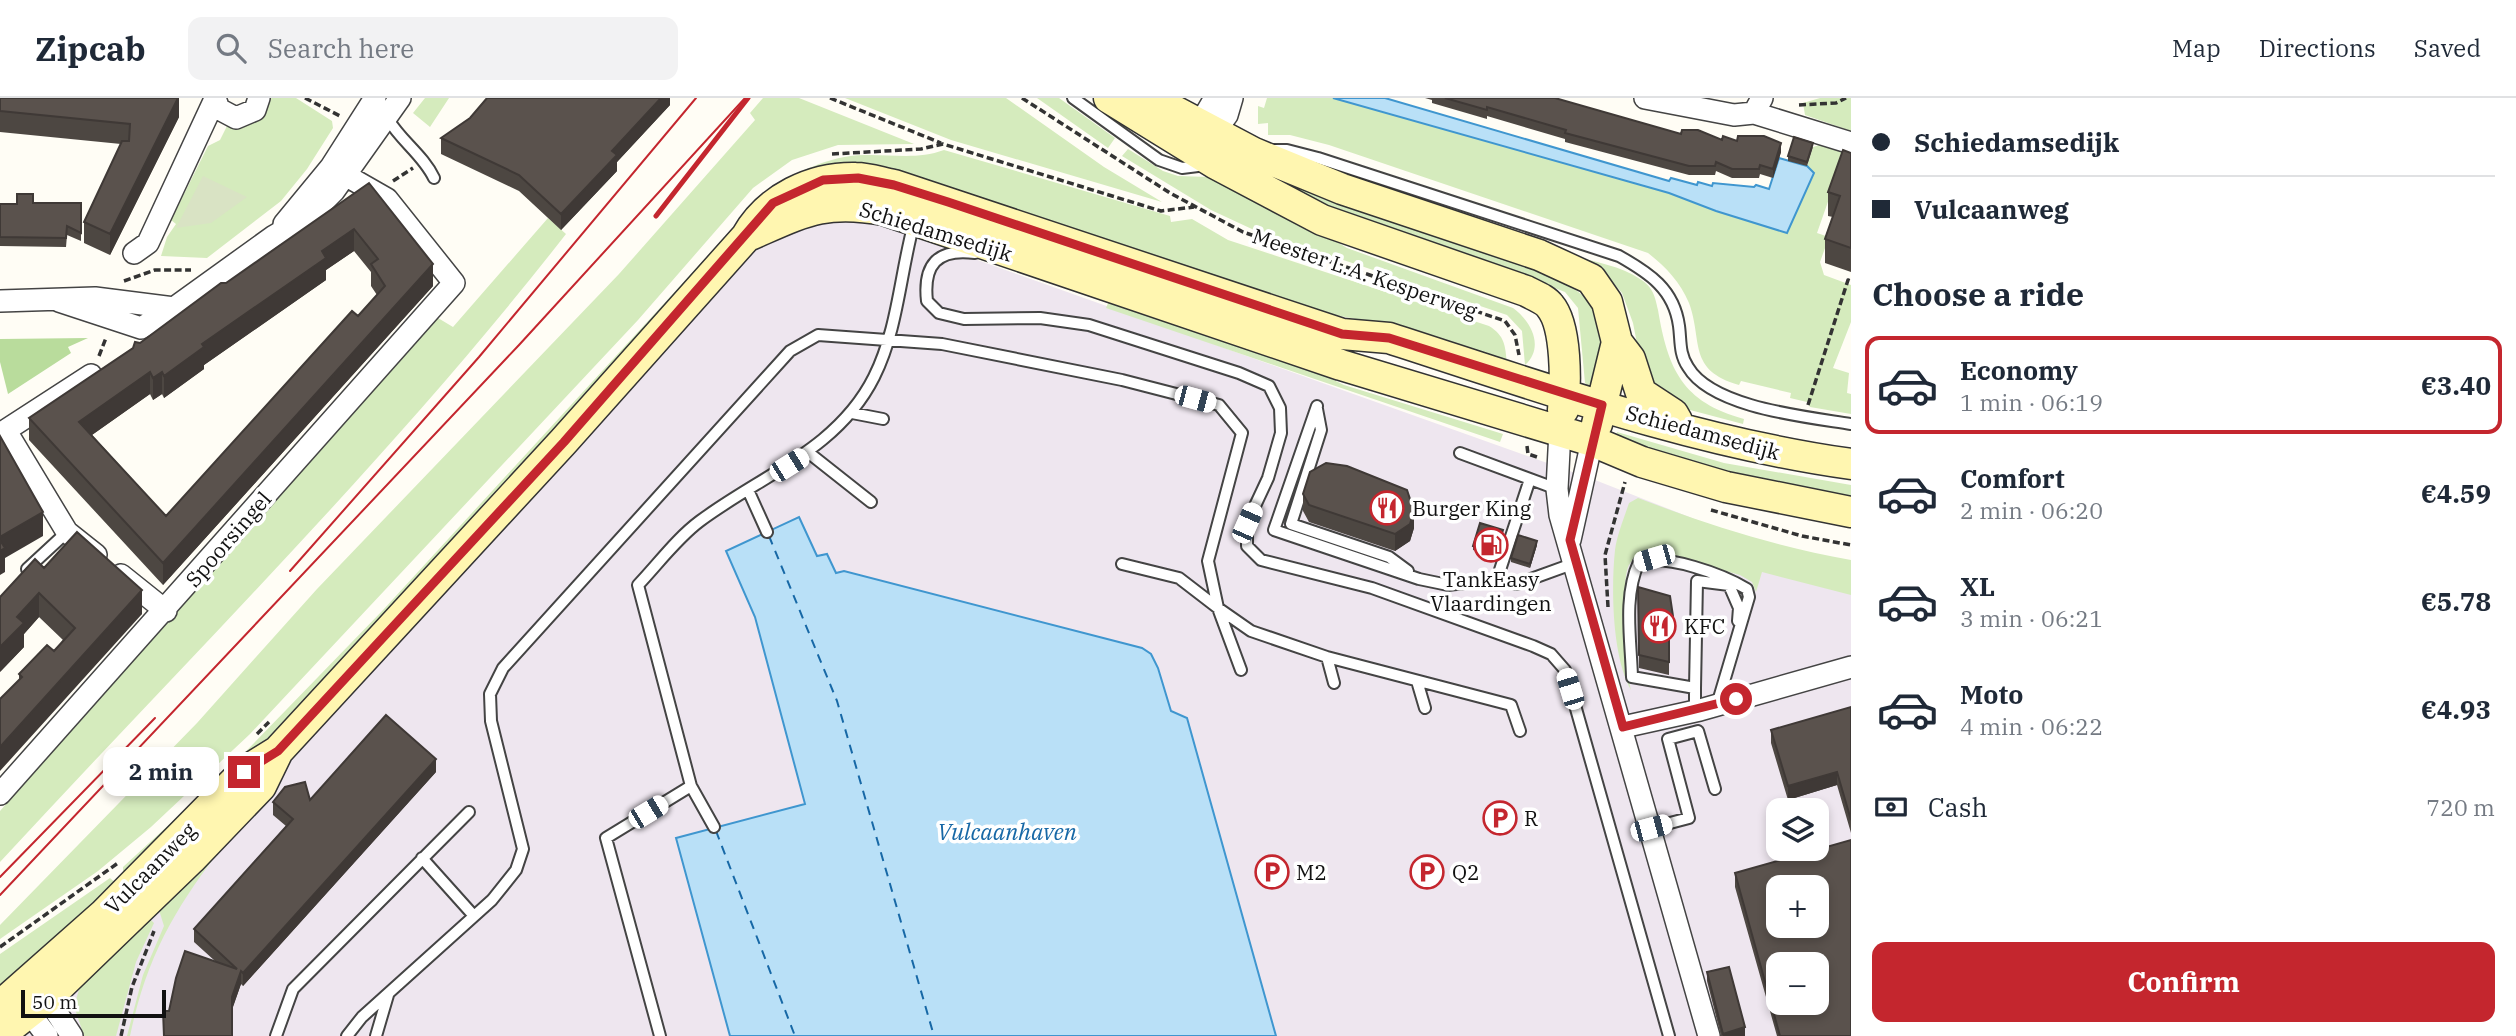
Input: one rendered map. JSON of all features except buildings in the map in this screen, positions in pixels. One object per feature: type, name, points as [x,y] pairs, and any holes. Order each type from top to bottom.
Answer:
[{"type":"main road","name":"Meester L.A. Kesperweg","points":[[1109,98],[1221,149],[1539,255],[1591,279],[1607,302],[1617,342],[1589,454]]},
{"type":"main road","name":"Meester L.A. Kesperweg","points":[[1150,98],[1322,220],[1526,291],[1549,304],[1559,323],[1565,394],[1560,431]]},
{"type":"main road","name":"Schiedamsedijk","points":[[746,237],[826,205],[919,207],[1342,334],[1389,338],[1682,430],[1780,453],[1851,464]]},
{"type":"main road","name":"Schiedamsedijk","points":[[919,207],[1062,270],[1342,365],[1560,431],[1589,454],[1642,462],[1726,487],[1851,512]]},
{"type":"main road","name":"Vulcaanweg","points":[[0,1035],[24,1001],[104,914],[244,772],[278,751],[564,442],[746,237]]},
{"type":"main road","points":[[1617,342],[1630,359],[1641,393],[1673,414],[1682,430]]},
{"type":"street","points":[[215,99],[219,109],[236,118],[255,110],[259,98]]},
{"type":"street","points":[[0,301],[59,301],[141,328],[174,309],[274,236],[388,119],[400,98]]},
{"type":"street","points":[[1215,98],[1221,149]]},
{"type":"street","points":[[1221,149],[1232,98]]},
{"type":"street","points":[[1645,98],[1734,115],[1758,105],[1790,123],[1851,143]]},
{"type":"street","points":[[134,253],[148,243],[215,99]]},
{"type":"street","points":[[338,171],[375,99],[388,119]]},
{"type":"street","points":[[338,171],[377,193]]},
{"type":"street","name":"Spoorsingel","points":[[0,794],[166,611],[454,283],[387,199],[377,193]]},
{"type":"street","points":[[92,375],[3,433],[67,532],[166,611]]},
{"type":"street","points":[[1560,431],[1557,489],[1560,515],[1570,540],[1709,1036]]},
{"type":"street","points":[[1570,540],[1589,454]]},
{"type":"street","points":[[1623,727],[1695,712],[1851,667]]},
{"type":"street","points":[[24,1001],[47,1036]]},
{"type":"street","points":[[24,1001],[72,1036]]},
{"type":"lane","name":"Meester L.A. Kesperweg","points":[[1073,98],[1159,160],[1182,168],[1221,149],[1287,150],[1619,256],[1649,272],[1663,286],[1673,304],[1680,348],[1688,369],[1710,388],[1736,400]]},
{"type":"lane","points":[[388,119],[398,137],[423,160],[434,178]]},
{"type":"lane","points":[[714,827],[691,786],[638,585],[699,522],[809,453],[852,413],[874,377],[888,339],[919,207]]},
{"type":"lane","points":[[1062,270],[1029,269],[961,251],[943,256],[931,265],[925,283],[927,301],[939,313],[964,319],[1053,319],[1089,325],[1239,373],[1269,386],[1280,408],[1281,433],[1268,478],[1247,523],[1247,546],[1261,560],[1371,588],[1550,654],[1565,670],[1669,1036]]},
{"type":"lane","points":[[347,1036],[362,1017],[492,900],[516,870],[523,849],[491,721],[490,694],[503,668],[790,351],[818,335],[942,344],[1109,377],[1219,405],[1242,433],[1208,561],[1218,608],[1241,670]]},
{"type":"lane","name":"Schiedamsedijk","points":[[1736,400],[1851,425]]},
{"type":"lane","points":[[1419,579],[1389,557],[1291,524],[1321,430],[1317,406],[1274,530],[1419,579],[1448,585],[1497,579],[1517,584],[1575,563]]},
{"type":"lane","points":[[852,413],[883,419]]},
{"type":"lane","points":[[809,453],[871,502]]},
{"type":"lane","points":[[1460,453],[1557,489]]},
{"type":"lane","points":[[1497,579],[1530,479]]},
{"type":"lane","points":[[748,491],[768,532]]},
{"type":"lane","points":[[27,569],[67,532]]},
{"type":"lane","points":[[1695,688],[1632,677],[1630,604],[1634,573],[1639,562],[1654,558],[1727,577],[1747,589],[1749,597],[1717,705]]},
{"type":"lane","points":[[1122,564],[1179,578],[1251,631],[1327,657],[1511,705],[1520,731]]},
{"type":"lane","points":[[1695,712],[1696,581],[1729,585],[1739,608],[1738,638]]},
{"type":"lane","points":[[1327,657],[1334,683]]},
{"type":"lane","points":[[1418,681],[1425,708]]},
{"type":"lane","points":[[1651,828],[1689,817],[1668,739],[1699,731],[1715,789]]},
{"type":"lane","points":[[660,1036],[606,838],[691,786]]},
{"type":"lane","points":[[276,1036],[293,989],[468,812]]},
{"type":"lane","points":[[422,858],[474,916]]},
{"type":"lane","points":[[376,1036],[388,995]]},
{"type":"path","points":[[830,98],[943,144]]},
{"type":"path","name":"Meester L.A. Kesperweg","points":[[1022,98],[1170,193],[1243,232],[1505,321],[1515,335],[1521,381]]},
{"type":"path","points":[[1790,123],[1795,105],[1822,105],[1846,98]]},
{"type":"path","points":[[377,193],[423,160]]},
{"type":"path","points":[[126,280],[155,270],[225,272]]},
{"type":"path","points":[[1798,403],[1809,405],[1848,280],[1851,281]]},
{"type":"path","points":[[96,332],[107,336]]},
{"type":"path","points":[[1525,420],[1528,454],[1558,461]]},
{"type":"path","points":[[1589,454],[1625,482],[1632,484]]},
{"type":"path","points":[[1609,612],[1605,555],[1625,482]]},
{"type":"path","points":[[1709,509],[1801,536],[1851,545]]},
{"type":"path","points":[[0,947],[111,869]]},
{"type":"shaded area","points":[[809,222],[871,222],[1595,480],[1817,567],[1851,570],[1851,1036],[16,1036],[253,801],[756,246]]},
{"type":"green space","points":[[265,98],[296,98],[332,121],[333,128],[307,169],[281,201],[207,258],[161,256],[167,237],[176,224],[171,220],[208,146],[220,140],[228,124]]},
{"type":"green space","points":[[425,98],[449,98],[430,127],[413,113]]},
{"type":"green space","points":[[763,98],[799,98],[914,144],[838,145],[792,160],[753,188],[638,320],[250,734],[151,827],[98,871],[0,939],[0,925],[197,723],[317,589],[619,274],[755,120],[750,113]]},
{"type":"green space","points":[[845,98],[1006,98],[1104,167],[1162,202],[951,140]]},
{"type":"green space","points":[[1037,98],[1059,98],[1115,138],[1108,148]]},
{"type":"green space","points":[[1267,98],[1333,98],[1669,193],[1716,211],[1814,174],[1807,166],[1813,147],[1823,144],[1845,153],[1817,233],[1829,237],[1820,262],[1824,275],[1851,285],[1851,322],[1833,368],[1849,373],[1847,393],[1851,394],[1851,414],[1810,407],[1807,402],[1790,398],[1791,393],[1741,381],[1739,385],[1722,379],[1711,371],[1700,353],[1693,317],[1685,295],[1672,275],[1648,253],[1329,145],[1290,135],[1268,135],[1268,123],[1258,124],[1258,106],[1264,108]]},
{"type":"green space","points":[[1820,98],[1851,98],[1851,131],[1805,115],[1803,103]]},
{"type":"green space","points":[[1128,149],[1163,171],[1178,176],[1209,177],[1249,189],[1347,248],[1513,308],[1520,313],[1533,335],[1535,342],[1531,358],[1525,365],[1522,331],[1507,315],[1254,230],[1211,210],[1122,156]]},
{"type":"green space","points":[[944,150],[1170,216],[1171,222],[1192,219],[1228,240],[1489,326],[1498,333],[1503,342],[1507,363],[1387,325],[1314,311],[824,176],[232,777],[128,878],[123,873],[123,867],[225,773],[383,610],[768,190],[802,171],[838,158],[864,155],[914,156]]},
{"type":"green space","points":[[1251,164],[1529,264],[1567,284],[1589,302],[1603,325],[1605,350],[1593,381],[1588,386],[1585,383],[1578,308],[1565,292],[1485,261],[1325,209],[1255,178]]},
{"type":"green space","points":[[203,176],[247,197],[211,223],[176,228]]},
{"type":"green space","points":[[548,218],[566,234],[500,316],[290,554],[0,862],[0,811],[433,315],[453,327]]},
{"type":"green space","points":[[1574,256],[1625,271],[1648,285],[1656,300],[1667,350],[1682,380],[1692,393],[1723,412],[1744,419],[1743,424],[1675,406],[1643,374],[1633,323],[1622,293],[1602,270]]},
{"type":"green space","points":[[1109,301],[1301,364],[1344,385],[1503,434],[1500,442],[1106,308]]},
{"type":"green space","points":[[88,338],[68,347],[71,353],[8,394],[0,362],[0,339]]},
{"type":"green space","points":[[1617,432],[1724,463],[1851,485],[1851,496],[1727,471],[1616,438]]},
{"type":"green space","points":[[1638,498],[1743,534],[1796,549],[1851,560],[1851,595],[1762,572],[1756,592],[1752,582],[1740,575],[1650,550],[1643,552],[1629,565],[1626,574],[1624,607],[1631,690],[1620,660],[1614,622],[1614,566],[1617,538],[1629,503]]},
{"type":"green space","points":[[227,841],[178,910],[166,932],[145,980],[130,1036],[127,1036],[143,975],[164,926],[159,910]]},
{"type":"green space","points":[[110,878],[120,887],[0,996],[0,954]]},
{"type":"green space","points":[[145,914],[154,923],[136,962],[116,1036],[84,1036],[74,1006],[83,977]]},
{"type":"water","points":[[1333,98],[1385,98],[1669,181],[1671,178],[1697,185],[1698,182],[1712,186],[1713,183],[1756,185],[1769,189],[1779,158],[1807,166],[1814,173],[1787,233],[1669,193]]},
{"type":"water","name":"Vulcaanhaven","points":[[799,517],[817,556],[827,554],[836,573],[844,571],[1142,648],[1151,654],[1171,711],[1187,718],[1276,1036],[730,1036],[676,838],[805,804],[755,617],[726,551]]},
{"type":"ferry route","points":[[769,536],[837,701],[934,1036]]},
{"type":"ferry route","points":[[716,831],[795,1036]]},
{"type":"tram line","points":[[290,571],[479,357],[696,98]]},
{"type":"tram line","points":[[0,895],[519,345],[745,98]]},
{"type":"tram line","points":[[0,877],[155,718]]},
{"type":"railway","points":[[656,216],[748,98]]},
{"type":"place","name":"Burger King","points":[[1387,508]]},
{"type":"place","name":"TankEasy Vlaardingen","points":[[1491,545]]},
{"type":"place","name":"KFC","points":[[1659,626]]},
{"type":"place","name":"R","points":[[1500,818]]},
{"type":"place","name":"M2","points":[[1272,872]]},
{"type":"place","name":"Q2","points":[[1427,872]]},
{"type":"route","points":[[244,772],[278,751],[564,442],[724,263],[746,237],[755,220],[773,203],[811,184],[823,180],[858,178],[894,185],[1077,243],[1342,334],[1389,338],[1602,405],[1570,540],[1623,727],[1736,699]]}]
